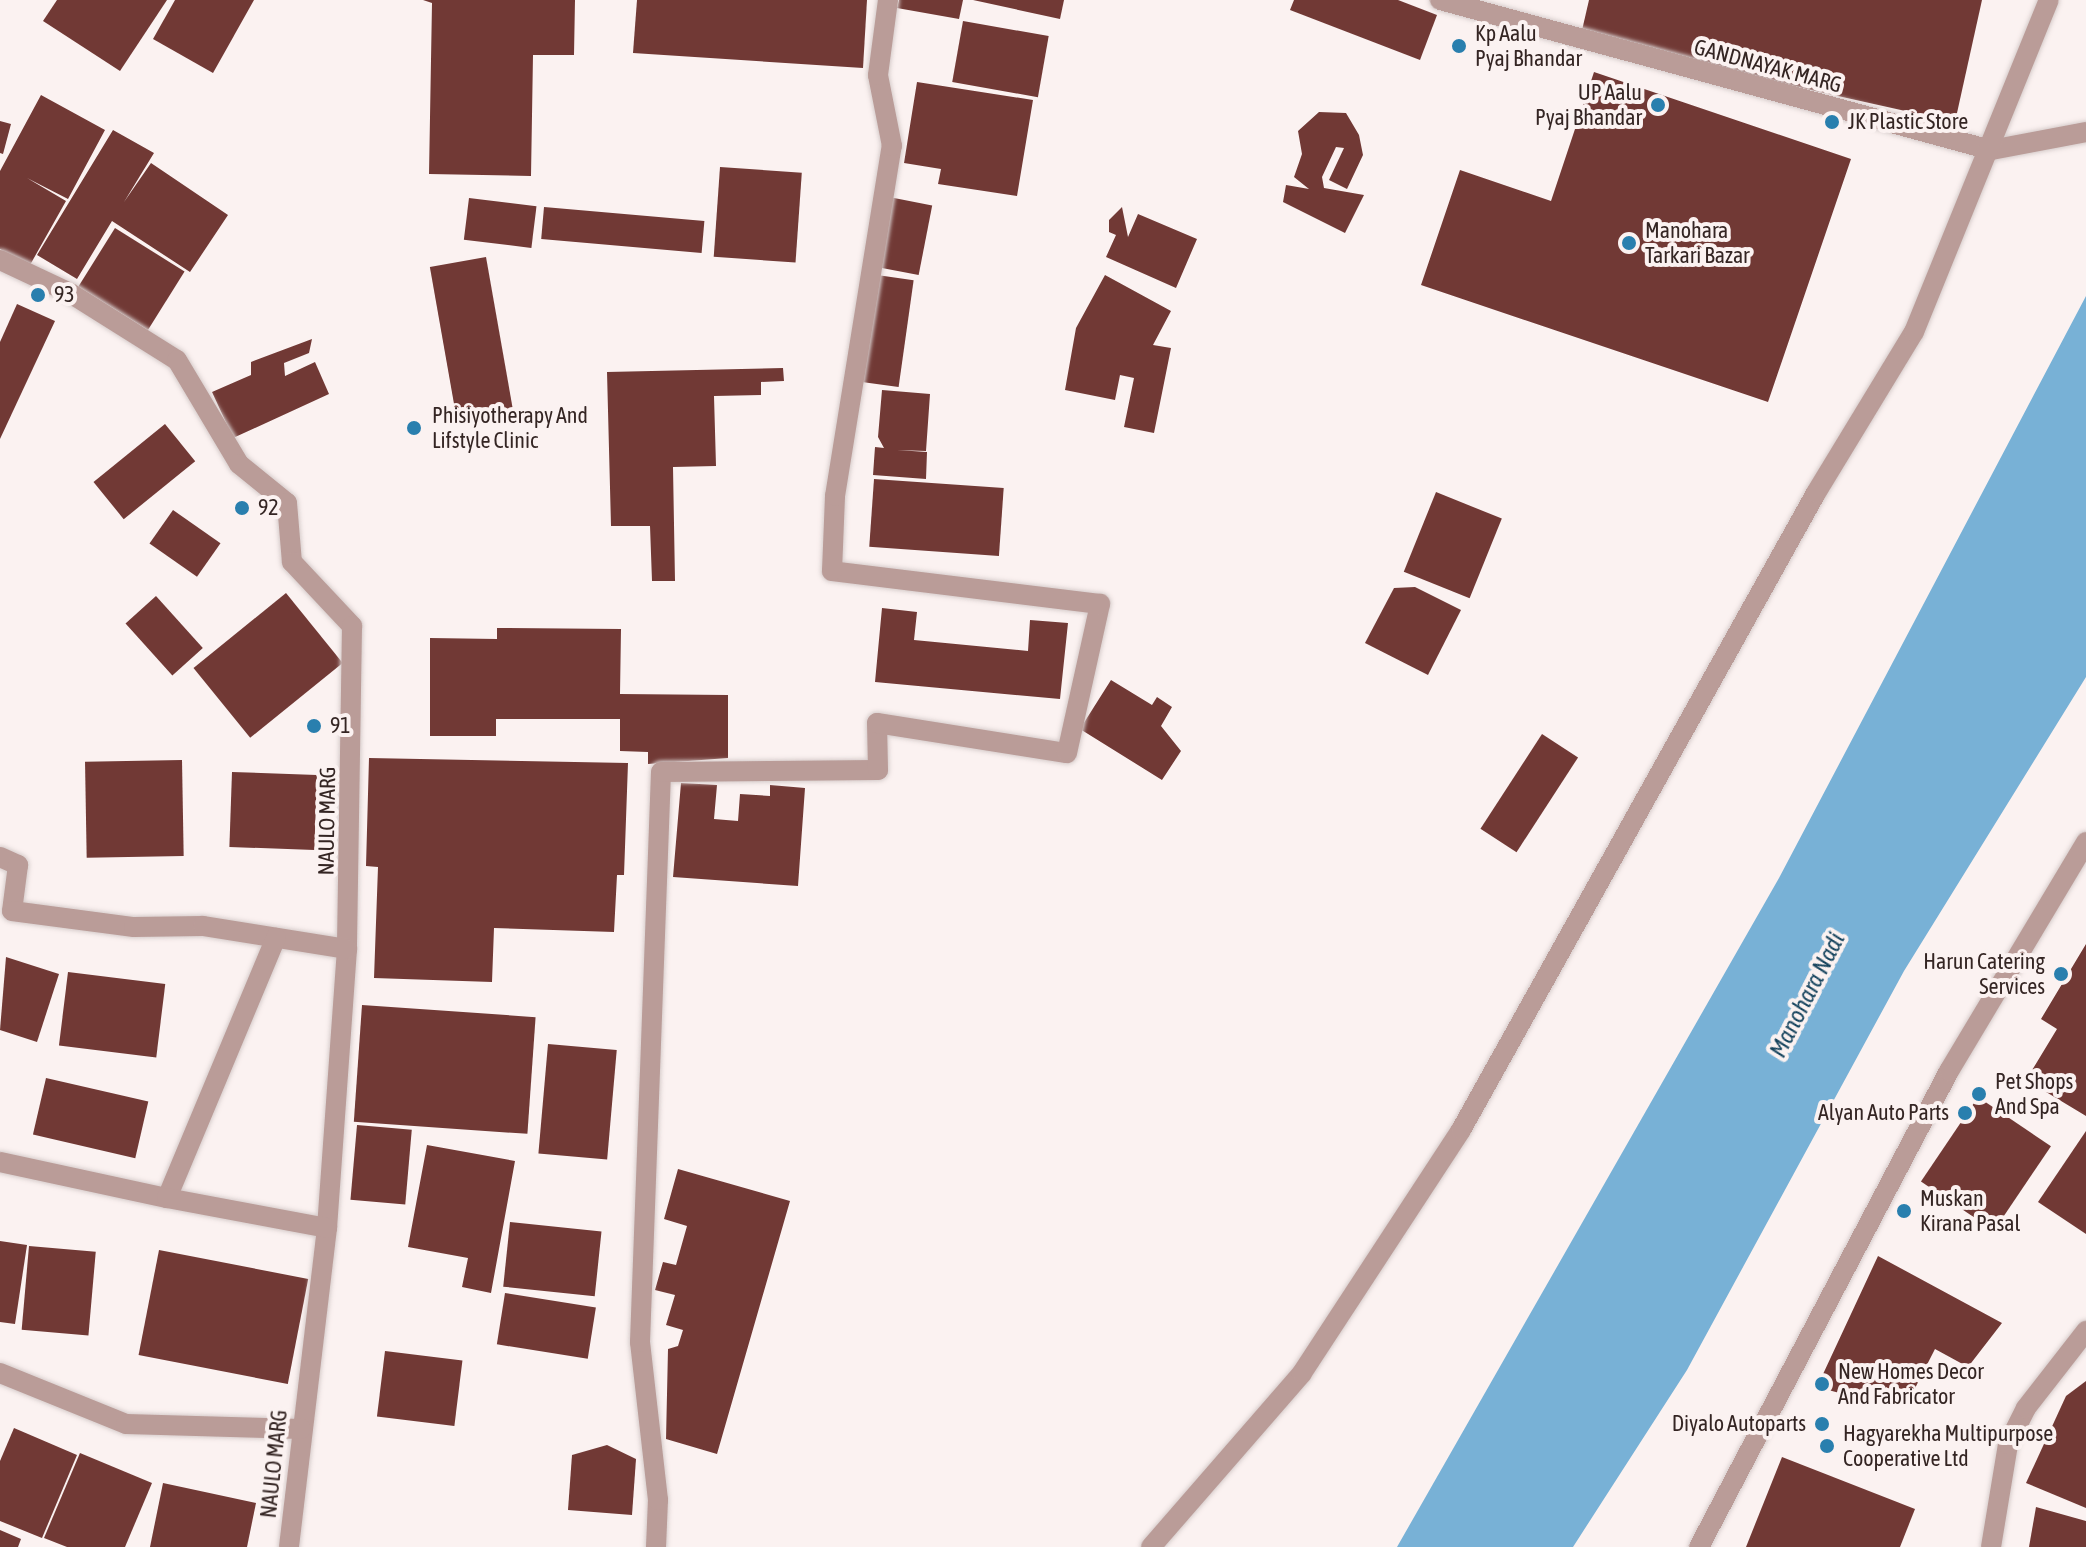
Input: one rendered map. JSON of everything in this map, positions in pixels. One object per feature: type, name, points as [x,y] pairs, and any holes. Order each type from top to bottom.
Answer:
[{"type":"street","points":[[656,1547],[658,1500],[640,1342],[661,772],[878,770],[877,723],[1067,753],[1100,604],[832,571],[835,496],[892,146],[878,75],[888,0]]},
{"type":"street","name":"GANDNAYAK MARG","points":[[1440,0],[1991,150],[2086,132]]},
{"type":"street","points":[[1151,1547],[1302,1373],[1461,1130],[1816,493],[1914,332],[1991,150],[2049,0]]},
{"type":"street","name":"NAULO MARG","points":[[0,260],[70,293],[177,360],[239,464],[287,503],[292,562],[352,626],[347,949],[327,1228],[289,1547]]},
{"type":"street","points":[[1699,1547],[1949,1071],[2086,842]]},
{"type":"street","points":[[0,857],[18,865],[12,911],[276,938],[347,949]]},
{"type":"street","points":[[167,1198],[276,938]]},
{"type":"street","points":[[0,1162],[327,1228]]},
{"type":"street","points":[[1991,1547],[2008,1444],[2026,1408],[2086,1331]]},
{"type":"street","points":[[0,1373],[126,1424],[301,1429]]},
{"type":"water","name":"Manohara Nadi","points":[[2086,296],[2086,677],[1904,971],[1687,1370],[1573,1547],[1397,1547],[1779,878]]},
{"type":"building","points":[[57,0],[167,0],[120,71],[43,21]]},
{"type":"building","points":[[175,0],[254,0],[213,73],[153,39]]},
{"type":"building","points":[[423,0],[575,0],[574,55],[533,55],[531,176],[429,174],[432,3]]},
{"type":"building","points":[[637,0],[867,0],[863,68],[633,53]]},
{"type":"building","points":[[899,0],[963,0],[959,19],[897,8]]},
{"type":"building","points":[[973,0],[1064,0],[1060,19]]},
{"type":"building","points":[[1294,0],[1398,0],[1437,15],[1420,60],[1290,10]]},
{"type":"building","points":[[1589,0],[1982,0],[1955,122],[1580,39]]},
{"type":"building","points":[[963,21],[1049,36],[1038,97],[952,82]]},
{"type":"building","name":"Manohara Tarkari Bazar","points":[[1594,72],[1851,159],[1768,402],[1421,285],[1460,170],[1551,201]]},
{"type":"building","points":[[917,82],[1033,100],[1017,196],[938,184],[941,169],[904,163]]},
{"type":"building","points":[[41,95],[105,130],[68,199],[27,178],[66,201],[30,265],[0,249],[0,171]]},
{"type":"building","points":[[1319,112],[1346,113],[1359,135],[1363,155],[1347,189],[1329,180],[1344,148],[1336,147],[1322,177],[1324,188],[1364,195],[1345,233],[1283,202],[1286,185],[1309,189],[1294,177],[1302,154],[1298,131]]},
{"type":"building","points":[[0,121],[11,124],[3,154],[0,153]]},
{"type":"building","points":[[113,130],[154,153],[124,202],[151,163],[228,215],[190,272],[112,221],[77,279],[37,255]]},
{"type":"building","points":[[720,167],[802,173],[796,263],[714,257]]},
{"type":"building","points":[[889,197],[932,205],[919,275],[875,267]]},
{"type":"building","points":[[469,198],[536,206],[531,248],[464,240]]},
{"type":"building","points":[[544,207],[704,221],[702,253],[541,239]]},
{"type":"building","points":[[1122,207],[1128,237],[1138,214],[1197,239],[1176,288],[1106,257],[1116,235],[1109,232],[1109,220]]},
{"type":"building","points":[[115,228],[185,271],[148,330],[78,287]]},
{"type":"building","points":[[486,257],[513,411],[457,421],[430,267]]},
{"type":"building","points":[[877,275],[914,280],[899,387],[862,382]]},
{"type":"building","points":[[1105,275],[1171,311],[1153,345],[1171,348],[1154,433],[1124,427],[1134,378],[1120,375],[1115,400],[1065,390],[1076,328]]},
{"type":"building","points":[[17,304],[55,321],[0,439],[0,342]]},
{"type":"building","points":[[312,339],[309,353],[284,363],[285,376],[315,362],[329,394],[233,438],[212,392],[251,375],[251,362]]},
{"type":"building","points":[[783,368],[784,381],[761,382],[761,395],[714,396],[716,466],[673,467],[675,581],[652,581],[650,526],[611,526],[607,372]]},
{"type":"building","points":[[882,390],[930,394],[926,451],[897,450],[927,452],[926,479],[873,475],[875,447],[884,448],[878,437]]},
{"type":"building","points":[[165,424],[195,461],[124,519],[94,482]]},
{"type":"building","points":[[874,479],[1004,488],[999,556],[869,547]]},
{"type":"building","points":[[1436,492],[1502,519],[1470,598],[1404,572]]},
{"type":"building","points":[[173,510],[221,543],[197,577],[149,544]]},
{"type":"building","points":[[1415,587],[1461,610],[1428,675],[1365,643],[1394,588]]},
{"type":"building","points":[[286,593],[343,663],[250,738],[194,668]]},
{"type":"building","points":[[156,596],[203,648],[172,675],[126,623]]},
{"type":"building","points":[[882,608],[917,612],[914,640],[1028,651],[1030,620],[1068,623],[1060,699],[875,682]]},
{"type":"building","points":[[497,628],[621,629],[620,694],[728,695],[728,758],[648,764],[648,752],[620,751],[620,719],[496,719],[496,736],[430,736],[430,638],[497,639]]},
{"type":"building","points":[[1111,680],[1152,705],[1157,697],[1172,707],[1161,726],[1181,751],[1162,780],[1080,729]]},
{"type":"building","points":[[1542,734],[1578,757],[1517,852],[1480,829]]},
{"type":"building","points":[[369,758],[628,763],[624,875],[617,875],[614,932],[494,928],[492,982],[374,978],[378,867],[366,866]]},
{"type":"building","points":[[182,760],[184,856],[87,858],[85,762]]},
{"type":"building","points":[[232,772],[317,775],[314,850],[229,847]]},
{"type":"building","points":[[681,783],[717,785],[714,819],[738,821],[740,794],[770,796],[770,785],[805,788],[798,886],[673,877]]},
{"type":"building","points":[[2086,944],[2086,1116],[2026,1080],[2057,1029],[2041,1019]]},
{"type":"building","points":[[6,957],[59,974],[37,1042],[0,1030]]},
{"type":"building","points":[[68,972],[165,984],[156,1057],[59,1045]]},
{"type":"building","points":[[362,1005],[536,1017],[527,1134],[354,1122]]},
{"type":"building","points":[[548,1044],[617,1050],[607,1160],[538,1154]]},
{"type":"building","points":[[46,1078],[148,1102],[135,1158],[33,1135]]},
{"type":"building","points":[[1978,1097],[2051,1146],[1994,1231],[1921,1182]]},
{"type":"building","points":[[357,1125],[412,1130],[405,1205],[350,1200]]},
{"type":"building","points":[[2086,1131],[2086,1234],[2038,1202]]},
{"type":"building","points":[[427,1145],[515,1161],[491,1293],[462,1287],[468,1258],[408,1247]]},
{"type":"building","points":[[678,1169],[790,1201],[717,1454],[666,1439],[668,1349],[678,1346],[683,1330],[666,1325],[675,1295],[655,1290],[663,1262],[676,1265],[687,1226],[664,1219]]},
{"type":"building","points":[[510,1222],[601,1232],[595,1296],[503,1287]]},
{"type":"building","points":[[0,1241],[27,1245],[15,1324],[0,1322]]},
{"type":"building","points":[[29,1246],[96,1252],[88,1336],[22,1330]]},
{"type":"building","points":[[159,1250],[308,1279],[288,1384],[139,1355]]},
{"type":"building","points":[[1878,1256],[2002,1323],[1968,1367],[1935,1349],[1909,1400],[1886,1387],[1877,1403],[1817,1387]]},
{"type":"building","points":[[505,1293],[596,1307],[588,1359],[497,1344]]},
{"type":"building","points":[[385,1351],[462,1361],[454,1426],[377,1417]]},
{"type":"building","points":[[2086,1381],[2086,1508],[2026,1483],[2066,1396]]},
{"type":"building","points":[[14,1428],[77,1455],[42,1538],[0,1521],[0,1461]]},
{"type":"building","points":[[607,1445],[636,1459],[632,1515],[568,1510],[572,1455]]},
{"type":"building","points":[[80,1453],[152,1483],[125,1547],[67,1547],[44,1538]]},
{"type":"building","points":[[1782,1457],[1915,1509],[1900,1547],[1746,1547]]},
{"type":"building","points":[[163,1483],[256,1503],[247,1547],[150,1547]]},
{"type":"building","points":[[2036,1507],[2086,1521],[2086,1547],[2029,1547]]},
{"type":"building","points":[[0,1530],[21,1539],[18,1547],[0,1547]]},
{"type":"place","name":"Kp Aalu Pyaj Bhandar","points":[[1459,46]]},
{"type":"place","name":"UP Aalu Pyaj Bhandar","points":[[1658,105]]},
{"type":"place","name":"JK Plastic Store","points":[[1832,122]]},
{"type":"place","name":"Manohara Tarkari Bazar","points":[[1629,243]]},
{"type":"place","name":"93","points":[[38,295]]},
{"type":"place","name":"Phisiyotherapy And Lifstyle Clinic","points":[[414,428]]},
{"type":"place","name":"92","points":[[242,508]]},
{"type":"place","name":"91","points":[[314,726]]},
{"type":"place","name":"Harun Catering Services","points":[[2061,974]]},
{"type":"place","name":"Pet Shops And Spa","points":[[1979,1094]]},
{"type":"place","name":"Alyan Auto Parts","points":[[1965,1113]]},
{"type":"place","name":"Muskan Kirana Pasal","points":[[1904,1211]]},
{"type":"place","name":"New Homes Decor And Fabricator","points":[[1822,1384]]},
{"type":"place","name":"Diyalo Autoparts","points":[[1822,1424]]},
{"type":"place","name":"Hagyarekha Multipurpose Cooperative Ltd","points":[[1827,1446]]}]
